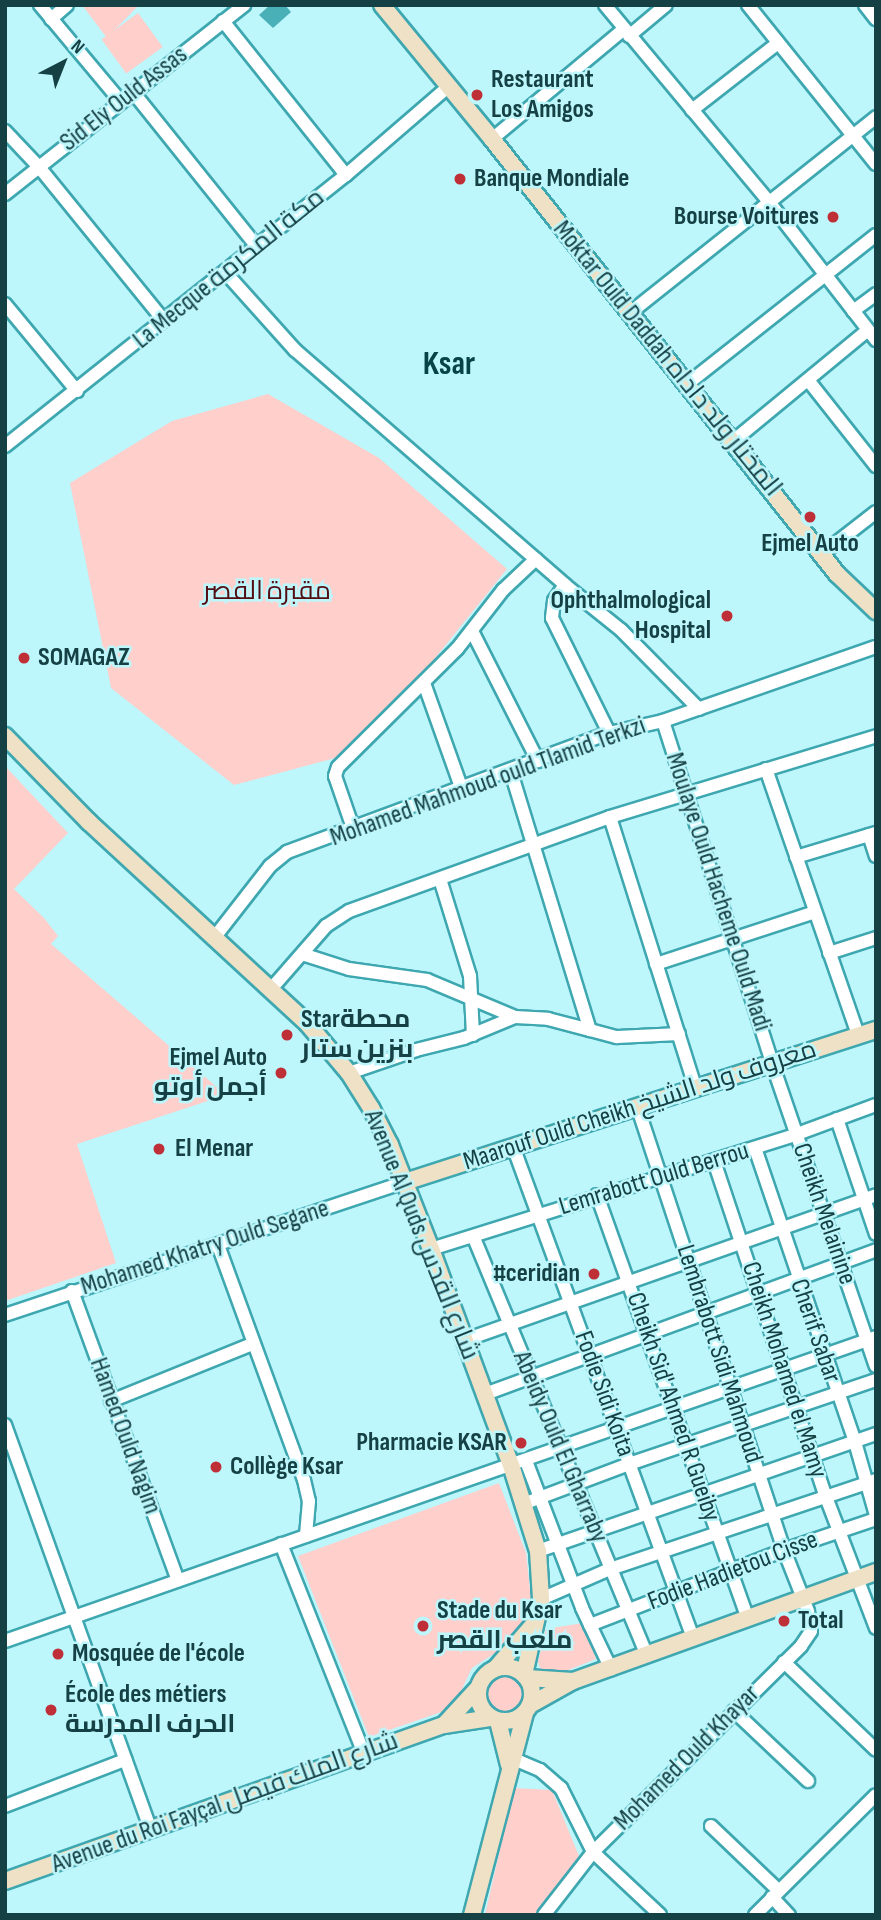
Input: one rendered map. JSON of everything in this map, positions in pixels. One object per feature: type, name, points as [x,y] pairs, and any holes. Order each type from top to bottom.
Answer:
[{"type":"street","points":[[40,5],[121,102]]},
{"type":"street","points":[[51,19],[67,5]]},
{"type":"street","name":"Moktar Ould Daddah المختار ولد داداه","points":[[382,5],[822,554],[856,593],[876,611]]},
{"type":"street","points":[[605,5],[769,202],[872,335],[808,380],[732,442]]},
{"type":"street","points":[[492,139],[666,5]]},
{"type":"street","points":[[748,5],[876,164]]},
{"type":"street","points":[[865,5],[876,19]]},
{"type":"street","name":"Sid Ely Ould Assas","points":[[5,194],[236,8]]},
{"type":"street","points":[[223,21],[346,174]]},
{"type":"street","points":[[692,110],[778,43]]},
{"type":"street","name":"La Mecque مكة المكرمة","points":[[5,446],[257,247],[448,86]]},
{"type":"street","points":[[133,92],[257,247]]},
{"type":"street","points":[[630,313],[876,117]]},
{"type":"street","points":[[5,131],[39,167],[164,321]]},
{"type":"street","points":[[686,385],[876,235]]},
{"type":"street","points":[[225,272],[295,350],[565,585],[621,630],[699,709]]},
{"type":"street","points":[[853,311],[876,294]]},
{"type":"street","points":[[5,304],[76,391]]},
{"type":"street","points":[[808,380],[876,466]]},
{"type":"street","points":[[822,554],[876,512]]},
{"type":"street","points":[[353,828],[335,776],[338,767],[424,683],[472,631],[503,590],[536,559]]},
{"type":"street","points":[[565,585],[554,601],[552,618],[609,733]]},
{"type":"street","points":[[472,631],[538,761]]},
{"type":"street","name":"Mohamed Mahmoud ould Tlamid Terkzi","points":[[214,938],[279,858],[609,733],[663,721],[876,647]]},
{"type":"street","points":[[424,683],[461,787]]},
{"type":"street","name":"Moulaye Ould Hacheme Ould Madi","points":[[663,721],[772,1063]]},
{"type":"street","name":"Avenue Al Quds شارع القدس","points":[[5,736],[89,822],[323,1040],[349,1073],[381,1126],[405,1182],[485,1394],[519,1463],[523,1503],[538,1551],[541,1599],[525,1676]]},
{"type":"street","points":[[271,989],[338,916],[610,817],[876,736]]},
{"type":"street","points":[[766,769],[858,1035]]},
{"type":"street","points":[[510,772],[590,1030]]},
{"type":"street","points":[[610,817],[696,1088]]},
{"type":"street","points":[[796,857],[872,834],[876,856]]},
{"type":"street","points":[[440,879],[470,976],[473,1035]]},
{"type":"street","points":[[656,964],[815,912]]},
{"type":"street","points":[[829,953],[876,938]]},
{"type":"street","points":[[302,954],[349,969],[428,980],[515,1017],[548,1019],[617,1037],[679,1034]]},
{"type":"street","points":[[349,1073],[416,1050],[473,1035],[515,1017]]},
{"type":"street","name":"Maarouf Ould Cheikh معروف ولد الشيخ","points":[[405,1182],[876,1030]]},
{"type":"street","name":"Cheikh Melainine","points":[[772,1063],[841,1264],[871,1339],[876,1366]]},
{"type":"street","name":"Lemrabott Ould Berrou","points":[[431,1249],[474,1238],[597,1195],[755,1148],[876,1105]]},
{"type":"street","name":"Lembrabott Sidi Mahmoud","points":[[638,1108],[801,1600]]},
{"type":"street","points":[[838,1119],[870,1197],[876,1234]]},
{"type":"street","name":"Cherif Sabar","points":[[755,1148],[837,1395],[871,1482],[876,1517]]},
{"type":"street","name":"Fodie Sidi Koita","points":[[514,1149],[693,1639]]},
{"type":"street","name":"Cheikh Mohamed el Mamy","points":[[714,1161],[826,1497],[876,1628]]},
{"type":"street","name":"Mohamed Khatry Ould Segane","points":[[5,1315],[405,1182]]},
{"type":"street","name":"Cheikh Sid' Ahmed R Gueiby","points":[[597,1195],[748,1619]]},
{"type":"street","points":[[465,1340],[870,1197]]},
{"type":"street","name":"Abeidy Ould El Gharraby","points":[[474,1238],[647,1656]]},
{"type":"street","points":[[218,1245],[308,1493],[306,1536]]},
{"type":"street","points":[[485,1394],[876,1251]]},
{"type":"street","name":"Hamed Ould Nagim","points":[[72,1292],[178,1580]]},
{"type":"street","points":[[5,1641],[732,1390],[871,1339]]},
{"type":"street","points":[[111,1401],[252,1344]]},
{"type":"street","points":[[523,1503],[876,1380]]},
{"type":"street","points":[[5,1425],[150,1828]]},
{"type":"street","points":[[538,1551],[876,1434]]},
{"type":"street","points":[[519,1463],[540,1497],[590,1625],[611,1669]]},
{"type":"street","points":[[541,1599],[610,1570],[718,1536],[773,1514],[871,1482]]},
{"type":"street","name":"Fodie Hadietou Cisse","points":[[590,1625],[876,1517]]},
{"type":"street","points":[[281,1544],[363,1754]]},
{"type":"street","points":[[494,1719],[513,1720],[573,1681],[876,1572]]},
{"type":"street","name":"Mohamed Ould Khayar","points":[[550,1913],[593,1852],[784,1662],[811,1631],[808,1611],[801,1600]]},
{"type":"street","name":"Avenue Al Quds شارع القدس","points":[[496,1668],[536,1622]]},
{"type":"street","points":[[784,1662],[876,1750]]},
{"type":"street","points":[[444,1725],[478,1688],[484,1676],[496,1668],[510,1667],[525,1676],[573,1681]]},
{"type":"street","points":[[472,1915],[532,1691],[525,1676]]},
{"type":"street","points":[[478,1688],[480,1705],[494,1719],[506,1742],[512,1767]]},
{"type":"street","points":[[734,1711],[807,1782]]},
{"type":"street","name":"Avenue du Roi Fayçal شارع الملك فيصل","points":[[5,1881],[444,1725],[494,1719]]},
{"type":"street","points":[[5,1806],[125,1760]]},
{"type":"street","points":[[512,1767],[540,1770],[561,1788],[593,1852],[660,1915]]},
{"type":"street","points":[[755,1915],[876,1795]]},
{"type":"street","points":[[711,1826],[775,1894],[789,1915]]},
{"type":"green space","points":[[82,5],[135,5],[137,7],[107,38]]},
{"type":"green space","points":[[138,13],[163,47],[126,73],[102,39]]},
{"type":"green space","name":"مقبرة القصر","points":[[268,394],[379,458],[507,569],[385,720],[339,757],[234,785],[111,688],[70,483],[172,421]]},
{"type":"green space","points":[[5,766],[68,833],[14,889],[58,936],[51,944],[226,1095],[77,1144],[116,1263],[5,1301]]},
{"type":"green space","name":"Stade du Ksar ملعب القصر","points":[[499,1483],[526,1553],[532,1609],[509,1644],[472,1668],[453,1708],[369,1737],[298,1556]]},
{"type":"green space","points":[[583,1623],[596,1659],[556,1675],[542,1673],[538,1662],[546,1629]]},
{"type":"green space","points":[[504,1672],[519,1679],[526,1694],[519,1709],[504,1716],[489,1709],[482,1694],[489,1679]]},
{"type":"green space","points":[[514,1788],[552,1790],[579,1856],[540,1915],[485,1915]]},
{"type":"water","points":[[270,5],[285,5],[291,12],[273,28],[259,15]]},
{"type":"place","name":"Restaurant Los Amigos","points":[[477,95]]},
{"type":"place","name":"Banque Mondiale","points":[[460,179]]},
{"type":"place","name":"Bourse Voitures","points":[[833,217]]},
{"type":"place","name":"Ejmel Auto","points":[[810,517]]},
{"type":"place","name":"Ophthalmological Hospital","points":[[727,616]]},
{"type":"place","name":"SOMAGAZ","points":[[24,658]]},
{"type":"place","name":"Starمحطة بنزين ستار","points":[[287,1035]]},
{"type":"place","name":"Ejmel Auto أجمل أوتو","points":[[281,1073]]},
{"type":"place","name":"El Menar","points":[[159,1149]]},
{"type":"place","name":"#ceridian","points":[[594,1274]]},
{"type":"place","name":"Pharmacie KSAR","points":[[521,1443]]},
{"type":"place","name":"Collège Ksar","points":[[216,1467]]},
{"type":"place","name":"Total","points":[[784,1621]]},
{"type":"place","name":"Stade du Ksar ملعب القصر","points":[[423,1626]]},
{"type":"place","name":"Mosquée de l'école","points":[[58,1654]]},
{"type":"place","name":"École des métiers الحرف المدرسة","points":[[51,1710]]},
{"type":"district","name":"Ksar","points":[[449,365]]}]
